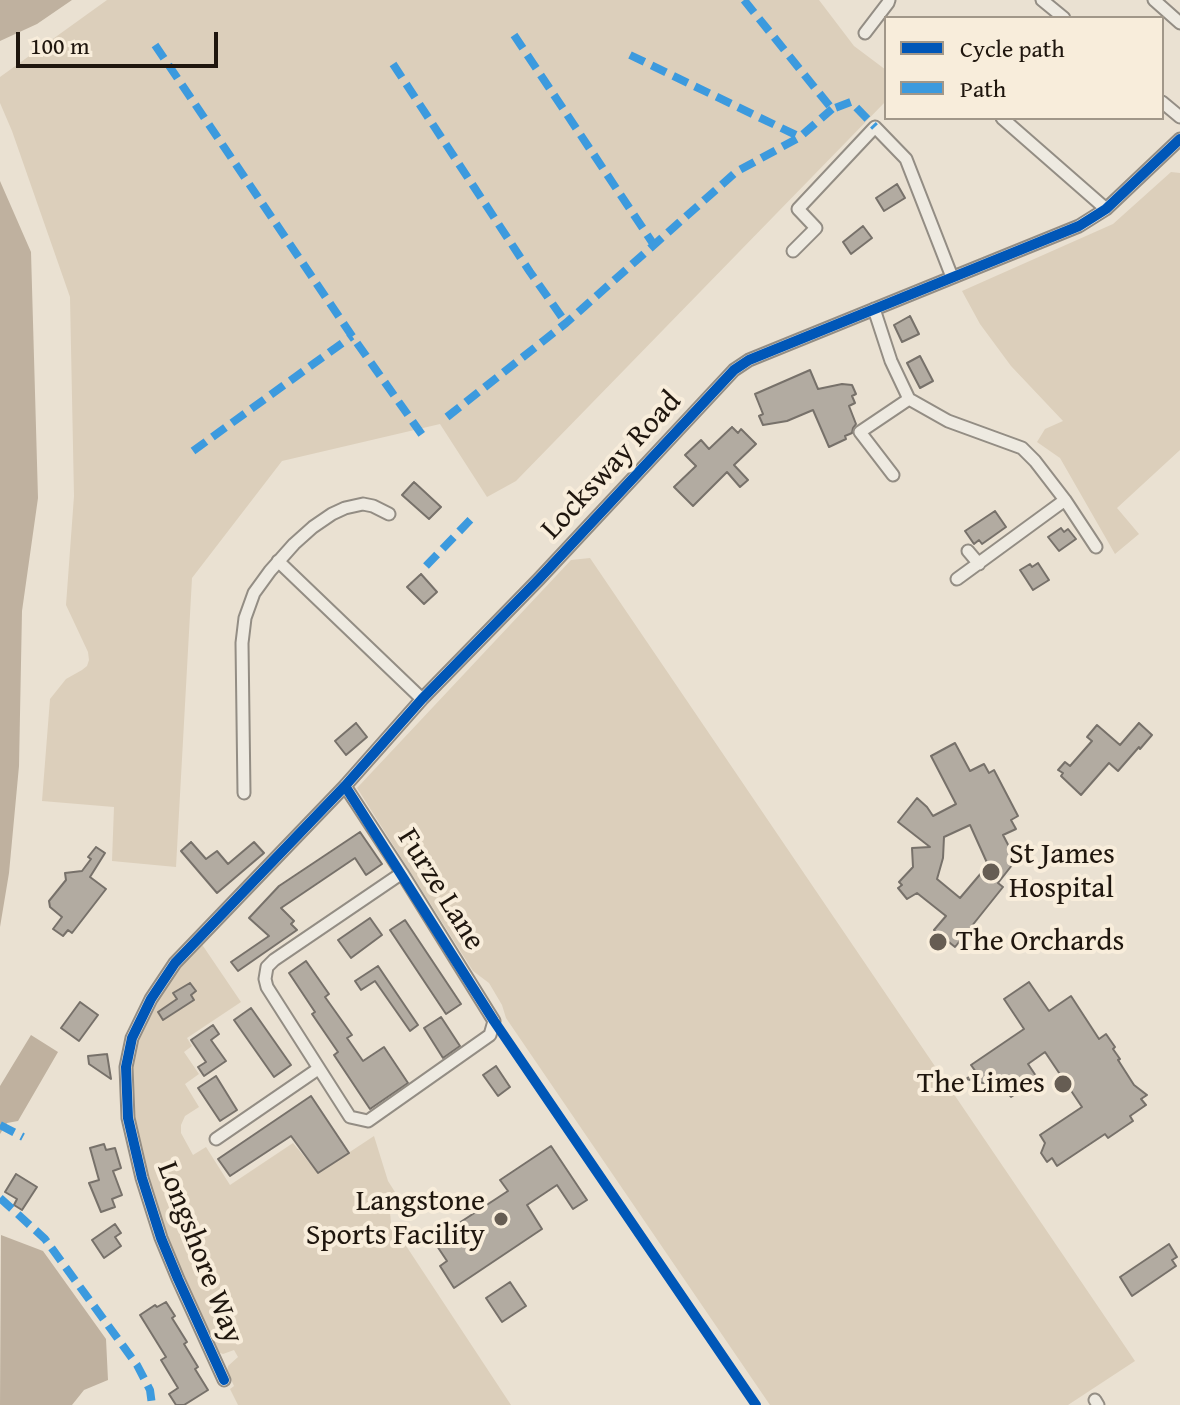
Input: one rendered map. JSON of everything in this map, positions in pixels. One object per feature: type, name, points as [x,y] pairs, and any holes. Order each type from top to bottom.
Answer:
[{"type":"street","points":[[865,33],[889,0]]},
{"type":"street","points":[[1042,0],[1062,16]]},
{"type":"street","points":[[1154,0],[1180,23]]},
{"type":"street","points":[[1164,104],[1180,117]]},
{"type":"street","points":[[1004,120],[1106,209]]},
{"type":"street","points":[[793,251],[816,228],[798,209],[875,127],[906,159],[952,277]]},
{"type":"street","name":"Locksway Road","points":[[175,963],[734,370],[749,360],[1079,226],[1106,209],[1180,139]]},
{"type":"street","points":[[874,309],[891,361],[909,399],[948,421],[1022,448],[1065,500],[1096,547]]},
{"type":"street","points":[[893,475],[860,432],[909,399]]},
{"type":"street","points":[[957,579],[1065,500]]},
{"type":"street","points":[[244,793],[242,643],[243,627],[254,593],[278,561],[307,532],[338,511],[368,504],[389,514]]},
{"type":"street","points":[[968,551],[979,564]]},
{"type":"street","points":[[278,561],[422,699]]},
{"type":"street","name":"Furze Lane","points":[[318,1069],[350,1117],[368,1121],[490,1035],[494,1021],[345,786]]},
{"type":"street","points":[[216,1139],[318,1069],[267,987],[267,967],[402,873]]},
{"type":"street","name":"Longshore Way","points":[[175,963],[151,999],[132,1038],[126,1067],[128,1118],[156,1223],[224,1380]]},
{"type":"shaded area","points":[[0,0],[72,0],[37,24],[0,41]]},
{"type":"shaded area","points":[[107,0],[819,0],[854,46],[884,68],[884,103],[516,481],[487,497],[440,424],[282,461],[192,578],[176,867],[112,861],[114,807],[42,801],[50,699],[66,679],[87,666],[89,660],[66,605],[74,496],[70,297],[0,103],[0,77]]},
{"type":"shaded area","points":[[1171,172],[1180,173],[1180,450],[1117,508],[1139,534],[1115,554],[1060,458],[1037,442],[1045,429],[1063,421],[1011,366],[980,324],[962,291],[1113,224]]},
{"type":"shaded area","points":[[0,181],[31,252],[38,498],[22,611],[19,766],[9,873],[0,927]]},
{"type":"shaded area","points":[[590,558],[1135,1361],[1068,1405],[770,1405],[506,1018],[489,983],[473,971],[357,788],[571,560]]},
{"type":"shaded area","points":[[201,943],[241,1002],[187,1038],[192,1046],[184,1052],[199,1074],[185,1084],[199,1107],[185,1116],[181,1133],[193,1155],[206,1147],[230,1185],[293,1143],[318,1173],[374,1136],[388,1181],[400,1200],[390,1213],[391,1223],[511,1405],[238,1405],[230,1389],[234,1386],[227,1371],[238,1357],[234,1350],[223,1354],[214,1348],[162,1228],[133,1117],[130,1070],[138,1039],[163,990],[179,966]]},
{"type":"shaded area","points":[[31,1035],[58,1052],[18,1121],[7,1123],[0,1134],[0,1086]]},
{"type":"shaded area","points":[[1,1235],[43,1251],[106,1339],[108,1380],[84,1390],[72,1405],[0,1405]]},
{"type":"building","points":[[897,184],[905,198],[884,211],[876,198]]},
{"type":"building","points":[[863,226],[872,238],[851,254],[843,242]]},
{"type":"building","points":[[910,316],[919,334],[902,342],[894,325]]},
{"type":"building","points":[[920,356],[933,381],[920,388],[907,363]]},
{"type":"building","points":[[810,370],[818,389],[852,385],[856,394],[852,396],[855,403],[849,406],[856,424],[852,433],[829,447],[813,410],[787,421],[763,425],[759,416],[763,414],[755,394]]},
{"type":"building","points":[[732,427],[738,433],[741,429],[756,444],[734,465],[748,480],[740,487],[727,472],[693,506],[674,487],[696,466],[685,455],[701,440],[709,449]]},
{"type":"building","points":[[414,482],[441,507],[429,519],[402,495]]},
{"type":"building","points":[[995,511],[1006,527],[982,544],[979,540],[974,544],[965,531]]},
{"type":"building","points":[[1061,528],[1064,532],[1068,529],[1076,539],[1059,551],[1048,537]]},
{"type":"building","points":[[1038,563],[1049,580],[1033,590],[1020,570]]},
{"type":"building","points":[[421,574],[437,592],[424,604],[407,587]]},
{"type":"building","points":[[356,723],[367,737],[346,755],[335,741]]},
{"type":"building","points":[[1139,723],[1152,735],[1118,771],[1109,763],[1081,795],[1061,776],[1063,773],[1058,770],[1065,762],[1070,766],[1092,741],[1087,737],[1097,725],[1120,745]]},
{"type":"building","points":[[955,743],[970,771],[984,764],[989,773],[994,770],[1018,816],[1011,820],[1016,829],[1003,835],[1016,860],[998,883],[1003,887],[955,947],[934,930],[946,916],[917,893],[907,899],[898,888],[902,885],[899,882],[913,867],[912,848],[930,847],[898,822],[917,798],[933,816],[956,804],[931,756]],"holes":[[[970,825],[988,865],[960,898],[937,879],[943,858],[944,837]]]},
{"type":"building","points":[[360,832],[382,864],[366,875],[355,858],[281,908],[294,921],[291,924],[297,930],[238,971],[231,962],[269,936],[249,918],[279,886]]},
{"type":"building","points":[[191,842],[206,859],[217,851],[228,864],[254,842],[264,853],[217,893],[181,851]]},
{"type":"building","points":[[96,847],[105,853],[90,877],[106,889],[72,933],[68,930],[63,936],[53,929],[62,917],[50,907],[49,901],[66,880],[65,873],[82,871]]},
{"type":"building","points":[[370,918],[382,935],[351,958],[338,940]]},
{"type":"building","points":[[405,920],[461,1004],[446,1014],[390,930]]},
{"type":"building","points":[[306,961],[329,994],[325,997],[352,1035],[347,1038],[363,1061],[384,1047],[408,1083],[370,1109],[334,1055],[338,1052],[289,973]]},
{"type":"building","points":[[378,966],[418,1025],[410,1031],[375,981],[361,990],[355,981]]},
{"type":"building","points":[[1029,982],[1049,1011],[1071,996],[1099,1039],[1106,1034],[1134,1085],[1147,1095],[1141,1099],[1146,1105],[1130,1116],[1133,1121],[1108,1138],[1105,1134],[1057,1166],[1052,1158],[1047,1162],[1041,1153],[1045,1143],[1040,1135],[1082,1107],[1045,1052],[1028,1064],[1038,1079],[1011,1097],[1000,1082],[988,1090],[983,1083],[966,1079],[976,1072],[971,1065],[1024,1029],[1004,999]]},
{"type":"building","points":[[190,983],[196,991],[191,995],[194,1000],[163,1020],[158,1012],[177,999],[173,993]]},
{"type":"building","points":[[80,1002],[98,1015],[79,1041],[61,1028]]},
{"type":"building","points":[[251,1008],[291,1065],[274,1077],[234,1020]]},
{"type":"building","points":[[441,1017],[460,1046],[443,1058],[424,1028]]},
{"type":"building","points":[[213,1025],[219,1034],[211,1040],[226,1061],[204,1076],[198,1067],[206,1062],[191,1040]]},
{"type":"building","points":[[107,1054],[111,1079],[89,1064],[88,1056]]},
{"type":"building","points":[[496,1066],[510,1087],[498,1096],[483,1075]]},
{"type":"building","points":[[216,1076],[237,1110],[220,1121],[198,1088]]},
{"type":"building","points":[[311,1096],[349,1153],[318,1173],[291,1136],[230,1176],[218,1159]]},
{"type":"building","points":[[104,1144],[106,1150],[115,1148],[121,1168],[113,1171],[122,1195],[112,1199],[115,1207],[101,1212],[89,1183],[99,1180],[90,1148]]},
{"type":"building","name":"Langstone Sports Facility","points":[[551,1146],[587,1200],[573,1209],[557,1185],[527,1205],[542,1229],[454,1288],[440,1266],[447,1261],[433,1240],[508,1191],[500,1180]]},
{"type":"building","points":[[16,1174],[37,1187],[22,1210],[14,1205],[17,1199],[5,1192]]},
{"type":"building","points":[[115,1224],[121,1233],[115,1237],[121,1246],[104,1258],[92,1240]]},
{"type":"building","points":[[1169,1244],[1177,1257],[1172,1260],[1176,1266],[1132,1296],[1120,1277]]},
{"type":"building","points":[[510,1282],[526,1306],[502,1322],[486,1298]]},
{"type":"building","points":[[166,1302],[187,1342],[184,1344],[198,1367],[195,1369],[208,1390],[184,1405],[176,1405],[169,1394],[178,1388],[161,1360],[166,1357],[140,1315]]},
{"type":"marked path","points":[[744,0],[832,109],[851,102],[875,127]]},
{"type":"marked path","points":[[514,35],[654,245]]},
{"type":"marked path","points":[[155,45],[425,439]]},
{"type":"marked path","points":[[630,55],[800,137]]},
{"type":"marked path","points":[[393,64],[566,323]]},
{"type":"marked path","points":[[447,417],[566,323],[736,172],[800,137],[832,109]]},
{"type":"marked path","points":[[193,451],[352,336]]},
{"type":"marked path","points":[[426,566],[475,515]]},
{"type":"marked path","points":[[0,1125],[23,1137]]},
{"type":"marked path","points":[[0,1198],[45,1239],[137,1365],[150,1390],[152,1405]]},
{"type":"cycle path","points":[[224,1380],[161,1238],[142,1178],[128,1118],[126,1067],[132,1038],[151,999],[175,963],[734,370],[749,360],[1079,226],[1106,209],[1180,139]]},
{"type":"cycle path","points":[[345,786],[494,1021],[756,1405]]},
{"type":"place","name":"St James Hospital","points":[[991,872]]},
{"type":"place","name":"The Orchards","points":[[938,942]]},
{"type":"place","name":"The Limes","points":[[1063,1084]]},
{"type":"place","name":"Langstone Sports Facility","points":[[501,1219]]}]
